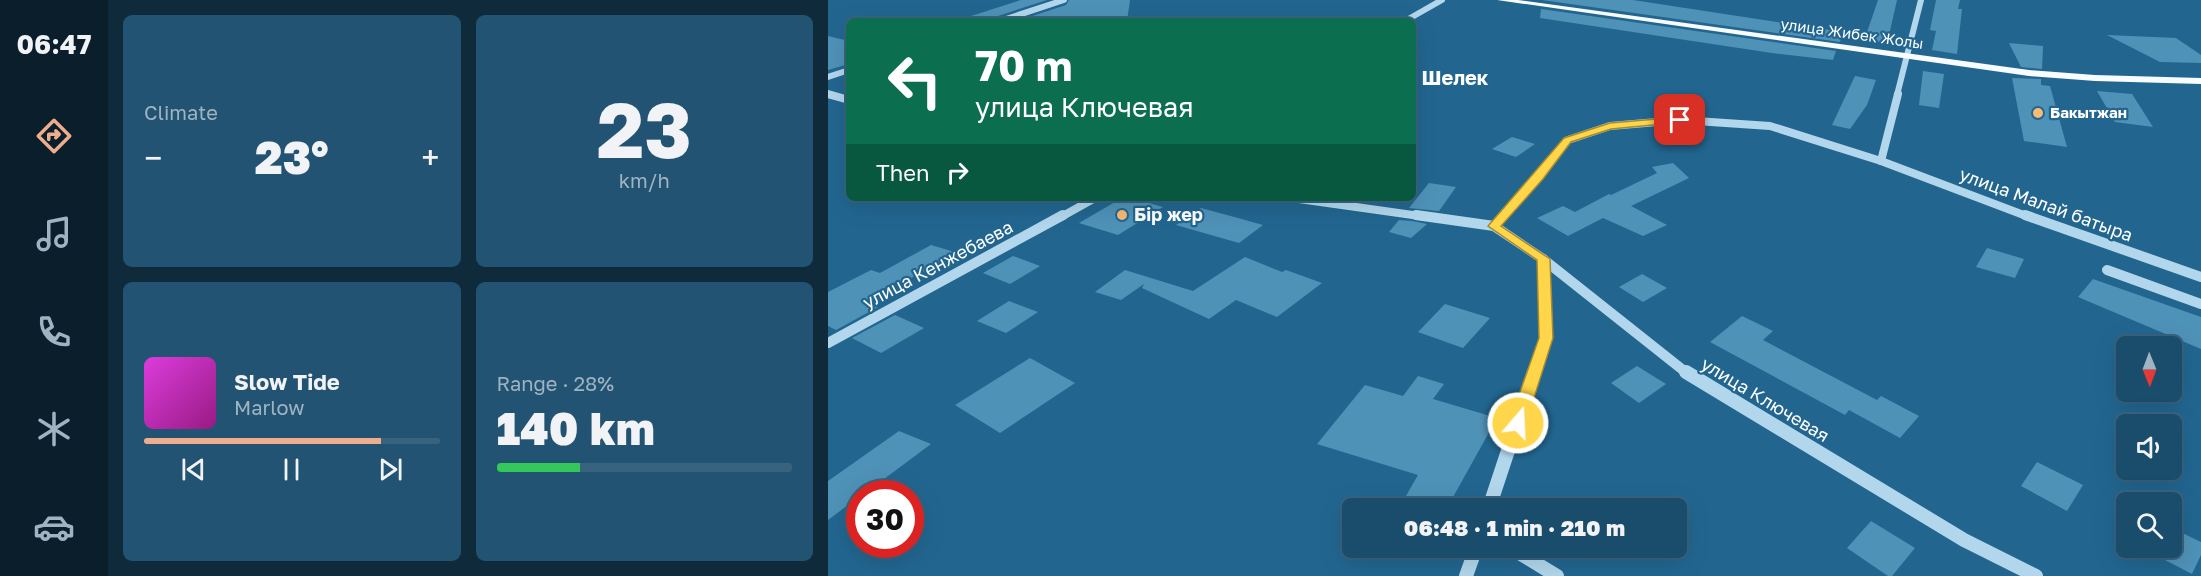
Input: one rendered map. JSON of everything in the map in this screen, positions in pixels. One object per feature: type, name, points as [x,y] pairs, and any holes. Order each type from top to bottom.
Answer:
[{"type":"main road","name":"улица Жибек Жолы","points":[[1501,0],[2029,73],[2095,78],[2201,81]]},
{"type":"street","points":[[1009,18],[1064,0]]},
{"type":"street","points":[[1410,18],[1442,0]]},
{"type":"street","points":[[1314,201],[1494,226],[1539,177],[1568,140],[1610,126],[1680,120],[1770,126],[1881,161],[1921,0]]},
{"type":"street","points":[[828,77],[846,71]]},
{"type":"street","points":[[828,94],[846,99]]},
{"type":"street","name":"улица Малай батыра","points":[[1881,161],[2096,242],[2201,277]]},
{"type":"street","name":"улица Кенжебаева","points":[[828,343],[1089,201]]},
{"type":"street","name":"улица Ключевая","points":[[1494,226],[1543,259],[1692,377],[1964,540],[2036,576]]},
{"type":"street","points":[[1492,498],[1546,338],[1543,259]]},
{"type":"street","points":[[2107,270],[2201,304]]},
{"type":"street","points":[[1466,576],[1472,558]]},
{"type":"street","points":[[1527,558],[1557,576]]},
{"type":"building","points":[[1021,0],[1047,0],[997,18],[968,17]]},
{"type":"building","points":[[1069,0],[1130,0],[1127,18],[1026,18],[1066,5]]},
{"type":"building","points":[[1542,0],[1633,0],[1843,32],[1840,42]]},
{"type":"building","points":[[1878,0],[1897,0],[1887,44],[1864,41]]},
{"type":"building","points":[[1936,0],[1960,0],[1958,9],[1962,9],[1957,54],[1932,50],[1936,31],[1930,30]]},
{"type":"building","points":[[1541,9],[1836,51],[1833,60],[1772,53],[1540,18]]},
{"type":"building","points":[[2107,35],[2176,38],[2201,55],[2201,63],[2160,62]]},
{"type":"building","points":[[828,36],[846,40],[846,65],[828,70]]},
{"type":"building","points":[[2009,43],[2043,46],[2042,69],[2021,67]]},
{"type":"building","points":[[1923,71],[1944,74],[1939,108],[1919,105]]},
{"type":"building","points":[[1855,76],[1876,80],[1867,105],[1850,129],[1832,125]]},
{"type":"building","name":"Бакытжан","points":[[2012,78],[2041,79],[2041,85],[2050,86],[2067,147],[2024,141]]},
{"type":"building","points":[[2097,91],[2132,94],[2153,127],[2115,122]]},
{"type":"building","points":[[1512,137],[1535,144],[1516,157],[1492,149]]},
{"type":"building","points":[[1673,163],[1689,178],[1631,206],[1667,225],[1643,236],[1603,218],[1568,236],[1537,218],[1563,206],[1575,212],[1657,173],[1652,167]]},
{"type":"building","points":[[1429,183],[1456,187],[1439,211],[1409,208]]},
{"type":"building","name":"Бір жер","points":[[1117,201],[1142,201],[1163,207],[1118,235],[1079,223]]},
{"type":"building","points":[[1201,208],[1263,225],[1239,243],[1176,225]]},
{"type":"building","points":[[1399,220],[1427,224],[1411,238],[1389,232]]},
{"type":"building","points":[[931,245],[958,253],[866,302],[878,307],[836,330],[828,326],[828,292],[871,270],[880,273]]},
{"type":"building","points":[[1987,248],[2024,259],[2015,278],[1976,267]]},
{"type":"building","points":[[1013,256],[1040,266],[1010,284],[983,273]]},
{"type":"building","points":[[1245,257],[1282,272],[1286,270],[1322,283],[1277,317],[1236,300],[1209,319],[1142,288],[1144,284],[1121,300],[1095,292],[1125,270],[1193,291]]},
{"type":"building","points":[[1642,274],[1667,288],[1643,302],[1619,287]]},
{"type":"building","points":[[2093,279],[2201,317],[2201,349],[2182,341],[2182,336],[2170,336],[2078,297]]},
{"type":"building","points":[[1009,301],[1038,312],[1006,333],[977,321]]},
{"type":"building","points":[[1445,304],[1490,318],[1463,348],[1418,332]]},
{"type":"building","points":[[895,315],[924,328],[881,353],[852,338]]},
{"type":"building","points":[[1742,316],[1773,331],[1763,340],[1877,400],[1881,396],[1919,416],[1900,438],[1849,410],[1845,415],[1710,342]]},
{"type":"building","points":[[1030,358],[1075,383],[1000,433],[955,405]]},
{"type":"building","points":[[1637,366],[1666,384],[1639,403],[1611,383]]},
{"type":"building","points":[[1418,376],[1444,384],[1433,399],[1497,418],[1453,498],[1405,498],[1418,475],[1317,444],[1365,385],[1403,396]]},
{"type":"building","points":[[899,431],[931,444],[883,480],[846,480],[846,506],[828,520],[828,481]]},
{"type":"building","points":[[2037,462],[2083,485],[2067,511],[2021,486]]},
{"type":"building","points":[[1871,521],[1915,548],[1892,576],[1888,576],[1847,548]]},
{"type":"building","points":[[2182,533],[2201,542],[2201,555],[2192,574],[2161,558],[2182,558]]},
{"type":"place","name":"Бакытжан","points":[[2038,113]]},
{"type":"place","name":"Бір жер","points":[[1122,215]]},
{"type":"district","name":"Шелек","points":[[1455,78]]},
{"type":"route","points":[[1518,423],[1546,338],[1543,259],[1494,226],[1539,177],[1568,140],[1610,126],[1680,120]]}]
